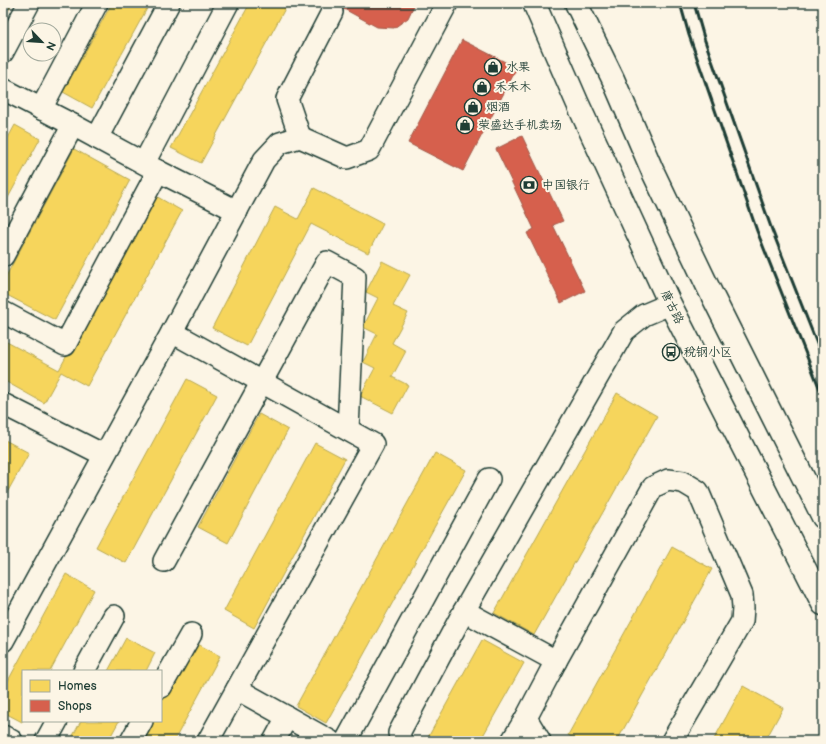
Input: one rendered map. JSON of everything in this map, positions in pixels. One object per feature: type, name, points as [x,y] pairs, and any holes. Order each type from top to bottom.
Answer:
[{"type":"main road","name":"唐古路","points":[[534,3],[577,102],[670,304],[823,604]]},
{"type":"main road","points":[[576,3],[613,79],[653,172],[707,285],[823,517]]},
{"type":"street","points":[[3,52],[29,3]]},
{"type":"street","points":[[41,109],[97,3]]},
{"type":"street","points":[[97,138],[169,3]]},
{"type":"street","points":[[3,312],[65,345],[228,3]]},
{"type":"street","points":[[3,641],[264,160],[280,143],[300,137],[347,158],[369,150],[447,3]]},
{"type":"street","points":[[300,137],[286,99],[332,12]]},
{"type":"street","points":[[3,89],[237,211]]},
{"type":"street","points":[[3,256],[73,125]]},
{"type":"street","points":[[164,560],[327,262],[355,277],[348,430]]},
{"type":"street","points":[[401,741],[399,733],[464,611],[624,331],[644,315],[670,304]]},
{"type":"street","points":[[172,332],[373,444],[208,741]]},
{"type":"street","points":[[6,412],[104,455]]},
{"type":"street","points":[[346,741],[489,479]]},
{"type":"street","points":[[512,741],[653,487],[668,480],[683,482],[698,491],[742,595],[742,621],[672,741]]},
{"type":"street","points":[[464,611],[556,662]]},
{"type":"street","points":[[85,670],[114,616]]},
{"type":"street","points":[[162,685],[191,634]]},
{"type":"street","points":[[237,689],[330,741]]},
{"type":"street","points":[[274,741],[287,717]]},
{"type":"street","points":[[526,718],[540,741]]},
{"type":"street","points":[[46,741],[56,722]]},
{"type":"street","points":[[131,741],[141,722]]},
{"type":"street","points":[[3,736],[12,741]]},
{"type":"building: Homes","points":[[3,3],[12,3],[3,21]]},
{"type":"building: Homes","points":[[112,3],[150,3],[92,108],[63,92]]},
{"type":"building: Homes","points":[[250,3],[288,3],[201,163],[171,148]]},
{"type":"building: Homes","points":[[15,125],[40,139],[3,207],[3,147]]},
{"type":"building: Homes","points":[[74,149],[130,180],[55,320],[3,293],[3,282]]},
{"type":"building: Homes","points":[[314,188],[383,224],[368,253],[311,224],[247,346],[212,328],[275,207],[298,219]]},
{"type":"building: Homes","points":[[154,195],[182,211],[87,386],[61,372],[44,403],[3,380],[3,340],[59,370]]},
{"type":"building: Homes","points":[[382,261],[410,275],[393,306],[408,313],[392,343],[406,351],[392,377],[408,385],[393,413],[360,396],[375,368],[363,362],[377,334],[363,327],[378,298],[366,292]]},
{"type":"building: Homes","points":[[187,379],[217,395],[126,563],[96,547]]},
{"type":"building: Homes","points":[[617,393],[657,416],[534,635],[494,613]]},
{"type":"building: Homes","points":[[259,414],[288,430],[228,543],[198,527]]},
{"type":"building: Homes","points":[[3,439],[29,453],[3,500]]},
{"type":"building: Homes","points":[[315,443],[345,459],[254,628],[224,611]]},
{"type":"building: Homes","points":[[435,453],[466,470],[326,723],[296,706]]},
{"type":"building: Homes","points":[[672,547],[712,569],[617,741],[579,741],[568,735]]},
{"type":"building: Homes","points":[[66,574],[94,590],[51,670],[22,670],[22,722],[3,712],[3,690]]},
{"type":"building: Homes","points":[[126,638],[155,653],[146,670],[109,670]]},
{"type":"building: Homes","points":[[482,640],[524,663],[480,741],[426,741]]},
{"type":"building: Homes","points":[[192,641],[220,656],[174,741],[138,741],[148,722],[162,722],[162,696]]},
{"type":"building: Homes","points":[[743,686],[783,708],[765,741],[713,741]]},
{"type":"building: Homes","points":[[80,722],[118,722],[108,741],[70,741]]},
{"type":"building: Shops","points":[[333,3],[415,3],[408,18],[394,28],[377,27]]},
{"type":"building: Shops","points":[[462,40],[517,68],[463,171],[408,143]]},
{"type":"building: Shops","name":"中国银行","points":[[522,136],[563,221],[553,225],[585,291],[561,303],[527,233],[534,229],[496,149]]},
{"type":"railway","points":[[680,3],[689,35],[757,231],[823,397]]},
{"type":"railway","points":[[694,3],[704,38],[772,230],[823,359]]},
{"type":"place","name":"水果","points":[[493,67]]},
{"type":"place","name":"禾禾木","points":[[482,87]]},
{"type":"place","name":"烟酒","points":[[473,107]]},
{"type":"place","name":"荣盛达手机卖场","points":[[465,125]]},
{"type":"place","name":"中国银行","points":[[529,185]]},
{"type":"place","name":"税钢小区","points":[[671,352]]}]
